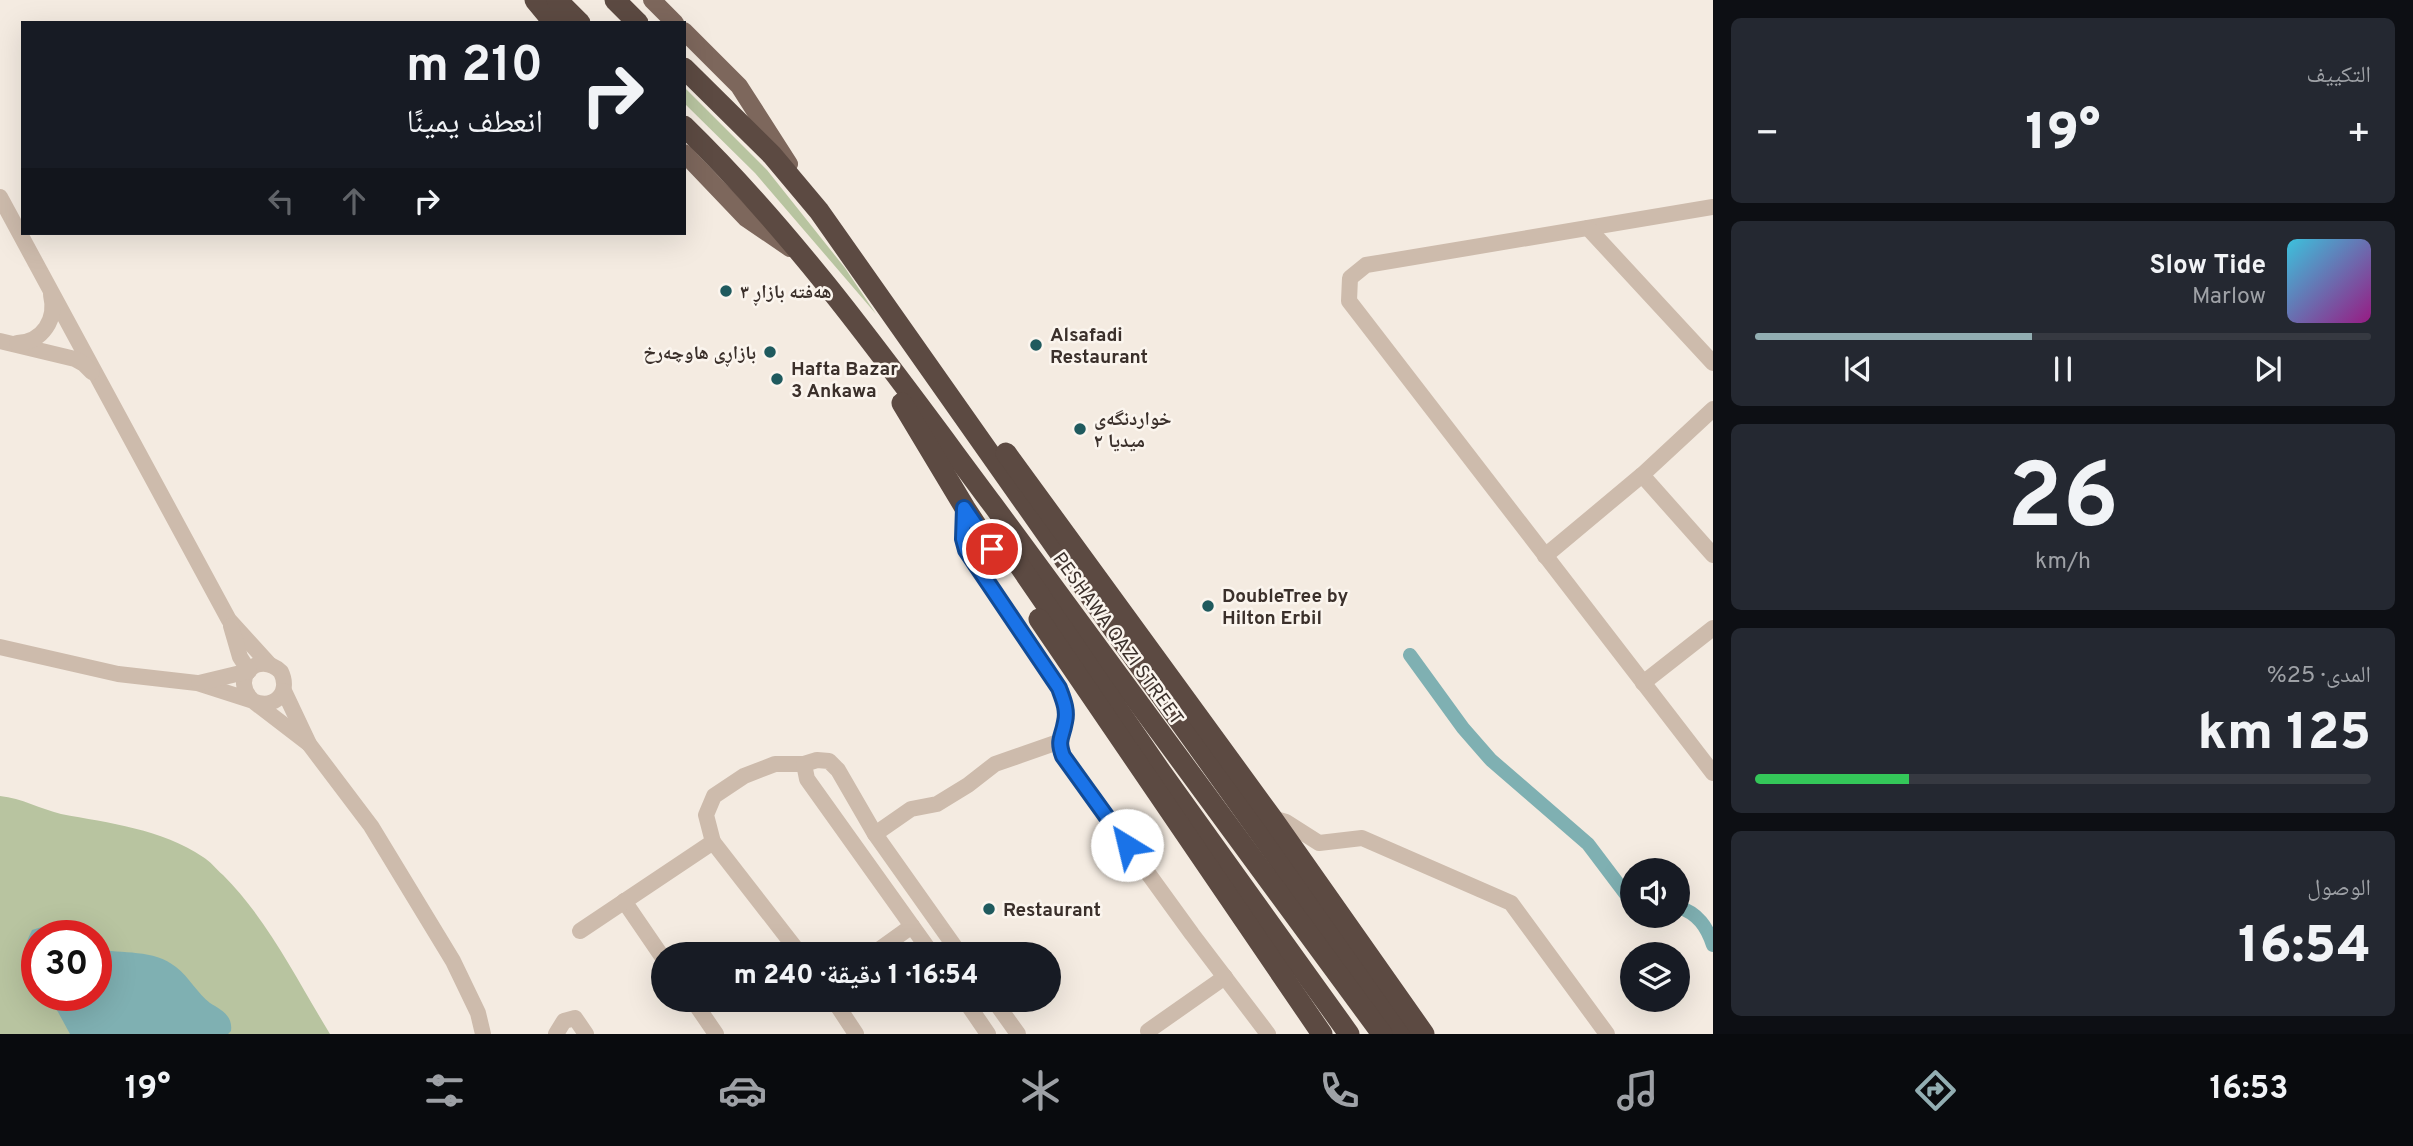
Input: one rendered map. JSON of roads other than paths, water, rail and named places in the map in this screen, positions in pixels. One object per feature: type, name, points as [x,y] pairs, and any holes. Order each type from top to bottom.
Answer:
[{"type":"highway","points":[[535,0],[551,21]]},
{"type":"highway","points":[[558,0],[578,21]]},
{"type":"highway","points":[[615,0],[636,21]]},
{"type":"highway","name":"PESHAWA QAZI STREET","points":[[686,70],[772,155],[819,211],[1109,624],[1404,1034]]},
{"type":"highway","name":"PESHAWA QAZI STREET","points":[[686,128],[715,156],[813,269],[944,439],[1382,1034]]},
{"type":"highway","name":"PESHAWA QAZI STREET","points":[[813,269],[1161,772],[1349,1034]]},
{"type":"highway","name":"PESHAWA QAZI STREET","points":[[864,274],[918,338],[1046,507],[1272,818],[1424,1034]]},
{"type":"highway","points":[[892,386],[964,508],[1322,1034]]},
{"type":"main road","points":[[529,0],[551,21]]},
{"type":"main road","points":[[652,0],[674,21]]},
{"type":"main road","points":[[686,33],[738,86],[819,211]]},
{"type":"main road","points":[[686,155],[746,218],[782,242],[813,269]]},
{"type":"street","points":[[0,197],[229,620],[240,657],[248,671]]},
{"type":"street","points":[[1713,207],[1366,265],[1350,278],[1349,301],[1713,773]]},
{"type":"street","points":[[1588,228],[1713,363]]},
{"type":"street","points":[[4,342],[28,342],[46,328],[53,305],[46,281]]},
{"type":"street","points":[[4,342],[75,359],[84,364],[104,387]]},
{"type":"street","points":[[1545,556],[1642,475],[1713,409]]},
{"type":"street","points":[[1642,475],[1713,555]]},
{"type":"street","points":[[964,508],[963,539],[966,550],[1059,688],[1065,704],[1066,720],[1058,742],[1063,756],[1268,1034]]},
{"type":"street","points":[[229,620],[269,664],[278,668],[283,677],[284,691],[309,744],[371,826],[453,961],[478,1013],[483,1034]]},
{"type":"street","points":[[1643,683],[1713,628]]},
{"type":"street","points":[[0,647],[118,674],[197,683],[263,705],[272,703],[284,691]]},
{"type":"street","points":[[197,683],[269,664]]},
{"type":"street","points":[[248,671],[244,690],[253,701],[309,744]]},
{"type":"street","points":[[875,834],[911,809],[937,804],[995,764],[1058,742]]},
{"type":"street","points":[[791,942],[713,842],[706,816],[714,796],[744,776],[775,764],[804,764],[817,760],[829,761],[838,770],[875,834],[952,942]]},
{"type":"street","points":[[804,764],[807,779],[923,942]]},
{"type":"street","points":[[1272,818],[1286,822],[1319,843],[1362,838],[1511,903],[1607,1034]]},
{"type":"street","points":[[580,931],[713,842]]},
{"type":"street","points":[[624,901],[652,942]]},
{"type":"street","points":[[890,942],[912,926]]},
{"type":"street","points":[[1150,1034],[1148,1031],[1226,977]]},
{"type":"street","points":[[701,1012],[716,1034]]},
{"type":"street","points":[[842,1012],[856,1034]]},
{"type":"street","points":[[973,1012],[988,1034]]},
{"type":"street","points":[[1002,1012],[1018,1034]]},
{"type":"street","points":[[556,1034],[564,1021],[575,1018],[586,1034]]},
{"type":"water","points":[[112,951],[148,955],[167,961],[225,1014],[230,1021],[231,1031],[228,1034],[70,1034],[58,1012],[112,1011]]},
{"type":"waterway","points":[[1410,655],[1463,728],[1491,760],[1588,844],[1620,886]]},
{"type":"waterway","points":[[1690,913],[1701,921],[1713,945]]},
{"type":"place","name":"هەفتە بازاڕ ٣","points":[[726,291]]},
{"type":"place","name":"Alsafadi Restaurant","points":[[1036,345]]},
{"type":"place","name":"بازاڕی هاوچەرخ","points":[[770,352]]},
{"type":"place","name":"Hafta Bazar 3 Ankawa","points":[[777,379]]},
{"type":"place","name":"خواردنگەی میدیا ٢","points":[[1080,429]]},
{"type":"place","name":"DoubleTree by Hilton Erbil","points":[[1208,606]]},
{"type":"place","name":"Restaurant","points":[[989,909]]}]
